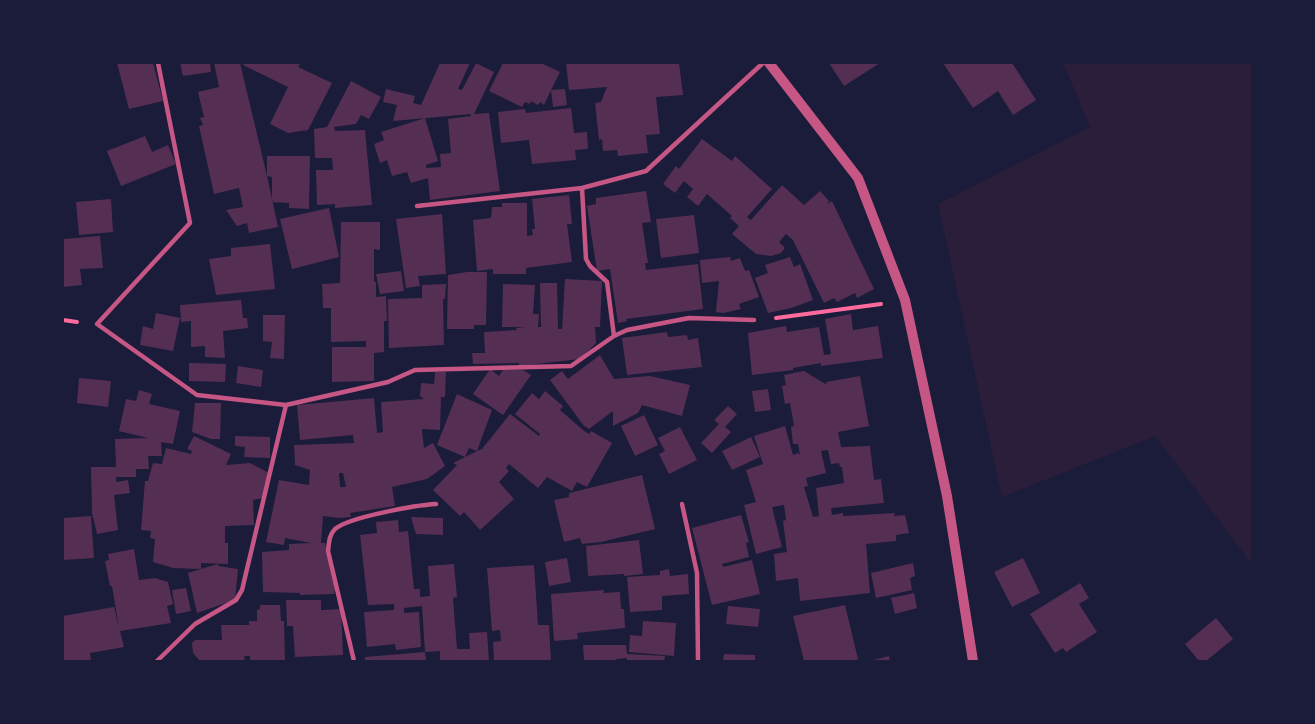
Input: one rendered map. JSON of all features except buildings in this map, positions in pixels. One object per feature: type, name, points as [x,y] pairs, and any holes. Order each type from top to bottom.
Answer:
[{"type":"street","points":[[769,63],[858,178],[905,300],[947,496],[973,661]]},
{"type":"lane","points":[[158,63],[190,223],[97,324],[197,395],[286,405],[388,382],[415,370],[571,366],[614,336],[627,330],[689,318],[754,320]]},
{"type":"lane","points":[[417,206],[582,188],[646,171],[763,63]]},
{"type":"lane","points":[[582,188],[586,260],[607,282],[614,336]]},
{"type":"lane","points":[[157,661],[195,624],[236,600],[242,590],[286,405]]},
{"type":"lane","points":[[354,661],[328,550],[329,539],[335,529],[345,524],[411,506],[436,504]]},
{"type":"lane","points":[[682,504],[697,573],[698,661]]},
{"type":"path","points":[[754,320],[830,312],[905,300]]},
{"type":"shaded area","points":[[1063,63],[1252,63],[1252,564],[1155,436],[1002,497],[938,204],[1090,127]]}]
